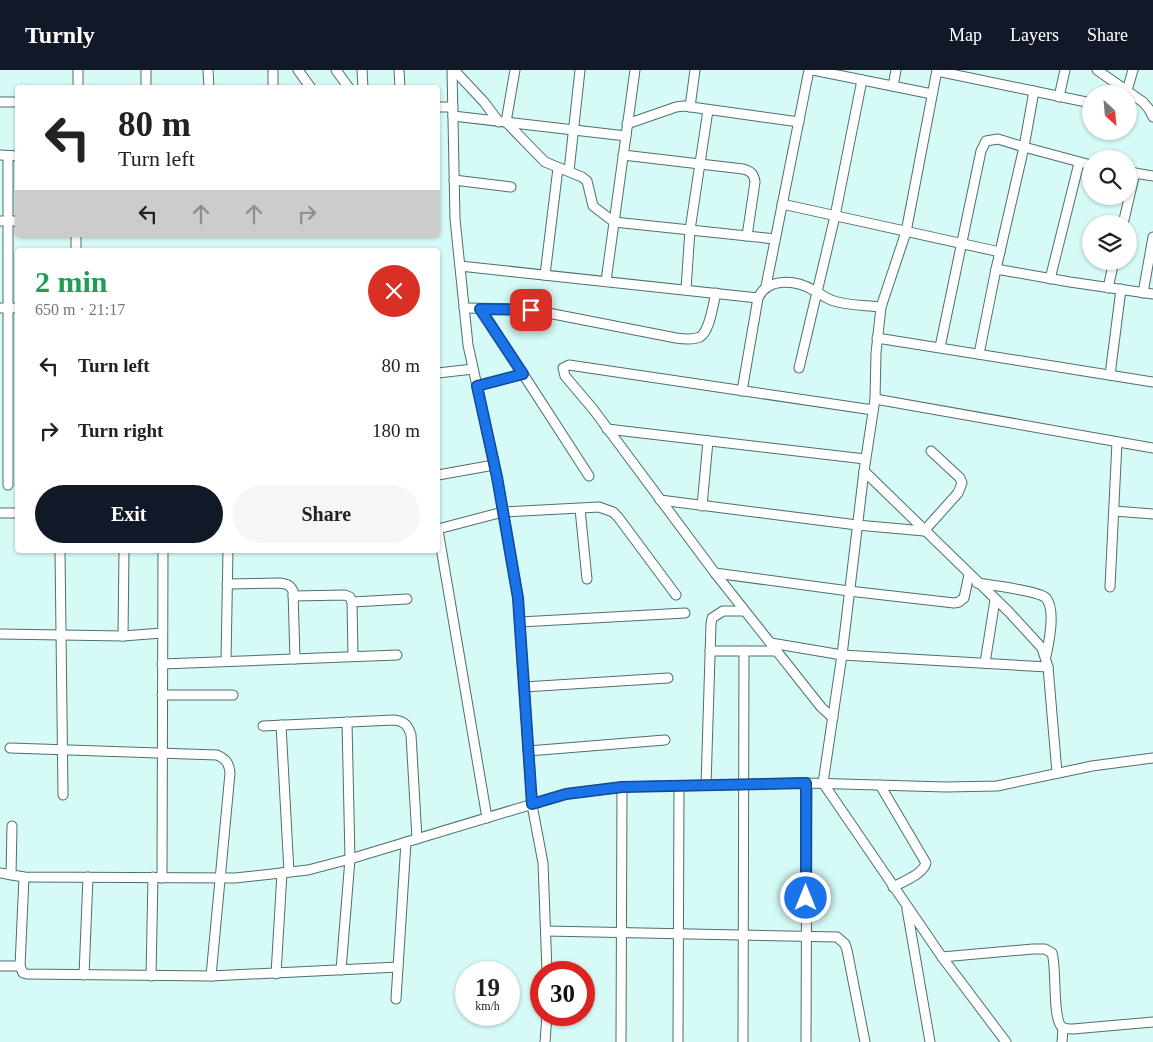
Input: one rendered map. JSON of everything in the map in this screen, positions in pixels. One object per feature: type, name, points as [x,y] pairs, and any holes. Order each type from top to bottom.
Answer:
[{"type":"street","points":[[78,70],[78,85]]},
{"type":"street","points":[[146,70],[146,85]]},
{"type":"street","points":[[208,70],[209,85]]},
{"type":"street","points":[[273,70],[273,85]]},
{"type":"street","points":[[298,70],[309,85]]},
{"type":"street","points":[[336,70],[347,85]]},
{"type":"street","points":[[362,70],[363,85]]},
{"type":"street","points":[[399,70],[400,85]]},
{"type":"street","points":[[453,70],[455,219],[464,308],[468,345],[494,465],[518,598],[532,804],[543,863],[547,961]]},
{"type":"street","points":[[453,70],[502,122],[545,162],[569,171],[587,181],[593,206],[614,222],[775,239]]},
{"type":"street","points":[[502,122],[515,70]]},
{"type":"street","points":[[569,171],[580,70]]},
{"type":"street","points":[[606,281],[635,70]]},
{"type":"street","points":[[690,107],[695,70]]},
{"type":"street","points":[[766,286],[809,70]]},
{"type":"street","points":[[813,70],[843,73],[862,80],[932,94]]},
{"type":"street","points":[[893,86],[896,70]]},
{"type":"street","points":[[1059,97],[1065,70]]},
{"type":"street","points":[[1097,70],[1117,85]]},
{"type":"street","points":[[1129,85],[1132,70]]},
{"type":"street","points":[[1006,1042],[942,958],[823,783],[842,655],[864,471],[874,410],[877,338],[881,307],[906,232],[937,71],[1082,101]]},
{"type":"street","points":[[799,368],[835,216],[862,80]]},
{"type":"street","points":[[979,354],[1024,147],[1034,91]]},
{"type":"street","points":[[1138,99],[1143,102],[1153,117]]},
{"type":"street","points":[[0,102],[15,102]]},
{"type":"street","points":[[627,124],[676,107],[690,107],[799,122]]},
{"type":"street","points":[[440,108],[502,122],[626,136]]},
{"type":"street","points":[[686,289],[690,230],[708,110]]},
{"type":"street","points":[[940,348],[986,141],[998,139],[1082,163]]},
{"type":"street","points":[[623,155],[743,168],[750,171],[754,175],[754,192],[748,236]]},
{"type":"street","points":[[8,485],[13,458],[13,390],[9,308],[9,156]]},
{"type":"street","points":[[1050,279],[1079,162]]},
{"type":"street","points":[[545,275],[558,168]]},
{"type":"street","points":[[1137,173],[1153,176]]},
{"type":"street","points":[[454,180],[511,187]]},
{"type":"street","points":[[782,204],[1000,252]]},
{"type":"street","points":[[1143,292],[1153,237]]},
{"type":"street","points":[[460,266],[758,298]]},
{"type":"street","points":[[996,269],[1153,294]]},
{"type":"street","points":[[1108,288],[1112,270]]},
{"type":"street","points":[[742,391],[758,298],[761,290],[766,286],[782,282],[796,284],[831,300],[846,304],[881,307]]},
{"type":"street","points":[[1110,375],[1121,290]]},
{"type":"street","points":[[464,308],[519,309],[543,312],[689,339],[698,338],[705,334],[716,293]]},
{"type":"street","points":[[480,309],[589,476]]},
{"type":"street","points":[[877,338],[1153,382]]},
{"type":"street","points":[[833,718],[821,707],[744,611],[593,409],[565,376],[563,368],[569,365],[874,410]]},
{"type":"street","points":[[440,373],[473,369]]},
{"type":"street","points":[[477,386],[523,374]]},
{"type":"street","points":[[875,400],[1153,448]]},
{"type":"street","points":[[608,430],[866,459]]},
{"type":"street","points":[[702,506],[708,441]]},
{"type":"street","points":[[1110,587],[1117,442]]},
{"type":"street","points":[[924,531],[958,493],[962,483],[960,478],[932,451]]},
{"type":"street","points":[[440,475],[494,465]]},
{"type":"street","points":[[864,471],[968,575],[996,600],[1042,648],[1048,667],[1057,773]]},
{"type":"street","points":[[660,500],[857,525],[924,531]]},
{"type":"street","points":[[440,529],[503,512],[599,507],[613,512],[618,517],[676,596]]},
{"type":"street","points":[[580,509],[587,579]]},
{"type":"street","points":[[1114,511],[1153,514]]},
{"type":"street","points":[[0,513],[15,513]]},
{"type":"street","points":[[440,542],[487,818]]},
{"type":"street","points":[[60,553],[63,794]]},
{"type":"street","points":[[123,636],[124,553]]},
{"type":"street","points":[[151,976],[158,878],[162,753],[163,553]]},
{"type":"street","points":[[226,661],[228,553]]},
{"type":"street","points":[[715,573],[954,603],[964,598],[968,575]]},
{"type":"street","points":[[977,583],[1037,593],[1046,599],[1051,617],[1046,656]]},
{"type":"street","points":[[228,584],[286,584],[290,586],[293,596],[294,659]]},
{"type":"street","points":[[293,596],[345,595],[350,597],[352,602],[353,656]]},
{"type":"street","points":[[352,602],[407,599]]},
{"type":"street","points":[[985,663],[996,600]]},
{"type":"street","points":[[706,785],[712,618],[723,611],[744,611]]},
{"type":"street","points":[[520,622],[684,612]]},
{"type":"street","points":[[0,634],[123,636],[162,633]]},
{"type":"street","points":[[771,643],[842,655],[1048,667]]},
{"type":"street","points":[[710,651],[777,651]]},
{"type":"street","points":[[743,1042],[742,784],[744,651]]},
{"type":"street","points":[[162,664],[396,655]]},
{"type":"street","points":[[524,687],[668,678]]},
{"type":"street","points":[[162,695],[233,695]]},
{"type":"street","points":[[263,726],[402,721],[408,727],[411,735],[417,839]]},
{"type":"street","points":[[341,970],[350,859],[347,722]]},
{"type":"street","points":[[276,974],[285,872],[281,725]]},
{"type":"street","points":[[528,751],[665,740]]},
{"type":"street","points":[[10,748],[217,755],[225,759],[229,764],[230,773],[211,976]]},
{"type":"street","points":[[0,873],[24,877],[220,878],[308,870],[566,794],[622,787],[742,784],[823,783],[946,787],[997,786],[1092,766],[1153,758]]},
{"type":"street","points":[[806,783],[806,1042]]},
{"type":"street","points":[[880,785],[926,863],[925,867],[920,871],[893,887]]},
{"type":"street","points":[[678,1042],[679,786]]},
{"type":"street","points":[[621,1042],[622,787]]},
{"type":"street","points":[[11,875],[12,826]]},
{"type":"street","points":[[396,999],[406,842]]},
{"type":"street","points":[[24,877],[20,966],[23,973],[27,974],[211,976],[398,967]]},
{"type":"street","points":[[84,975],[88,878]]},
{"type":"street","points":[[906,905],[930,1042]]},
{"type":"street","points":[[546,931],[837,937],[846,944],[865,1042]]},
{"type":"street","points":[[942,958],[1033,948],[1045,949],[1052,953],[1055,962],[1056,1013],[1058,1022],[1063,1028],[1062,1042]]},
{"type":"street","points":[[0,966],[20,966]]},
{"type":"street","points":[[1063,1028],[1073,1029],[1153,1022]]},
{"type":"street","points":[[545,1042],[546,1026]]},
{"type":"route","points":[[531,310],[480,309],[523,374],[477,386],[497,477],[518,598],[532,804],[566,794],[622,787],[806,783],[806,898]]}]
